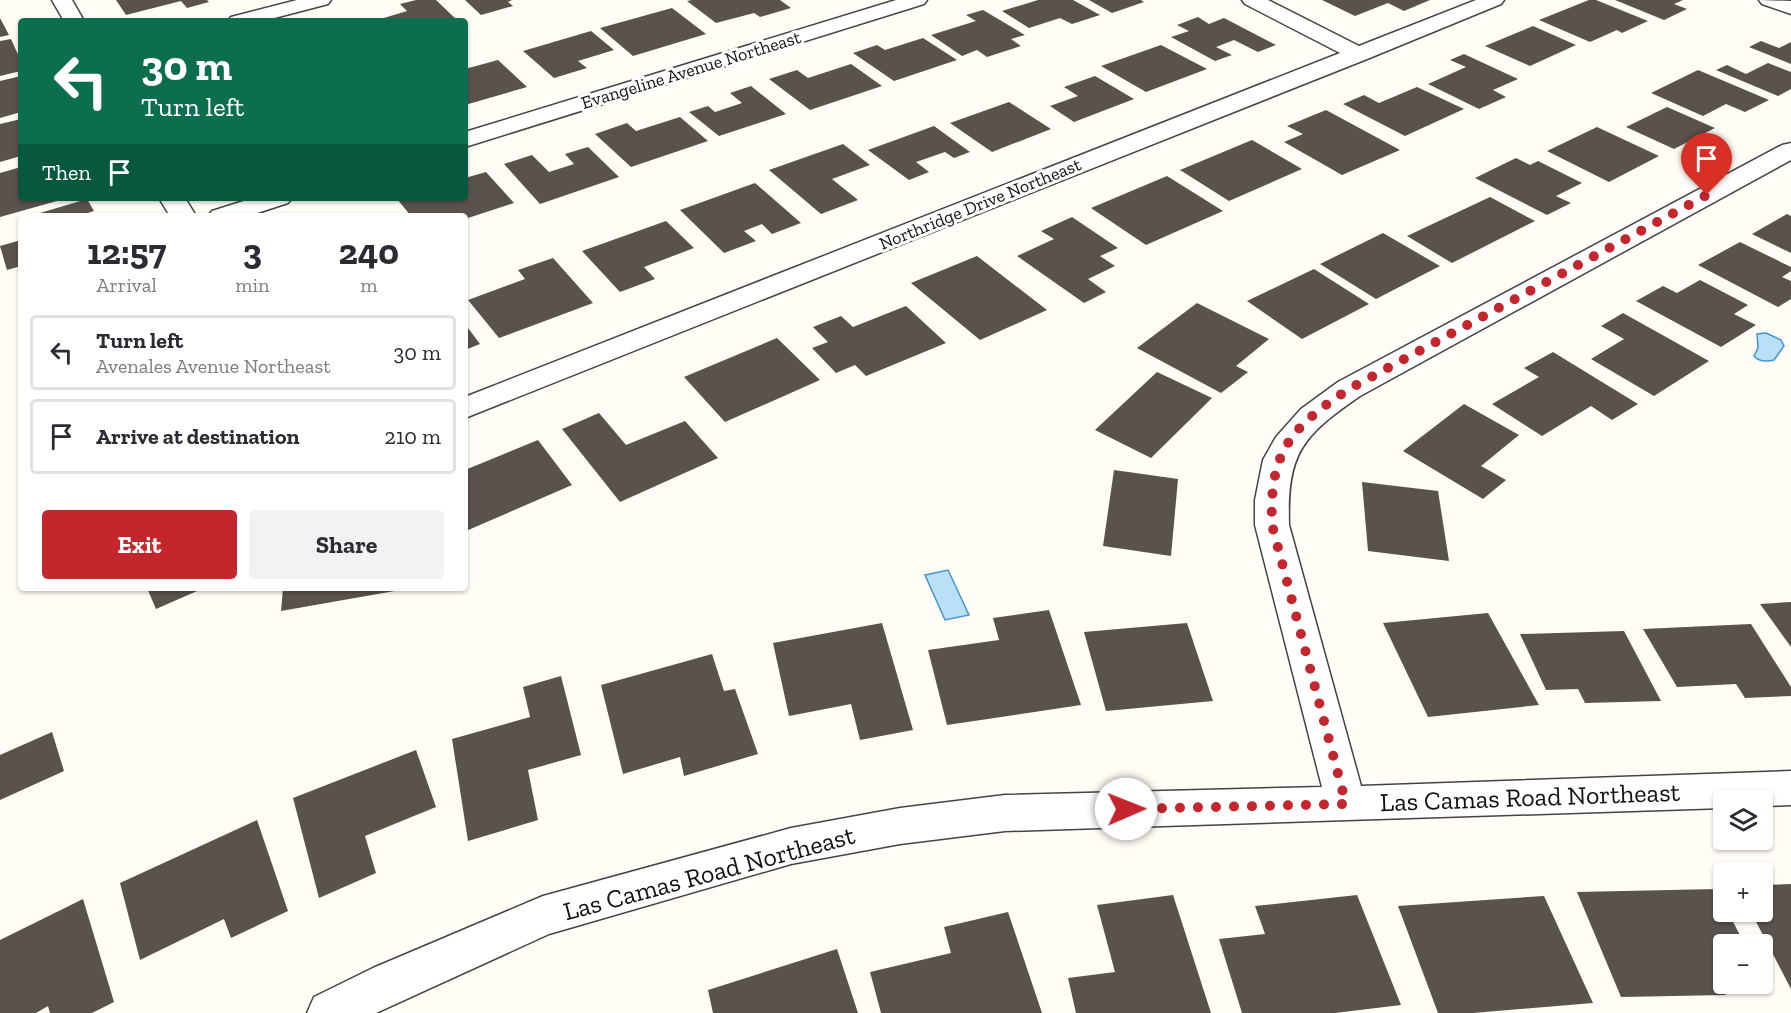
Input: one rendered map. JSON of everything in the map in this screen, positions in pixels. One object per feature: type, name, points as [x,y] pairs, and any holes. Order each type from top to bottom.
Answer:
[{"type":"street","points":[[62,0],[72,18]]},
{"type":"street","points":[[250,18],[321,0]]},
{"type":"street","points":[[847,0],[870,15]]},
{"type":"street","name":"Evangeline Avenue Northeast","points":[[468,139],[917,0]]},
{"type":"street","points":[[1252,0],[1359,54]]},
{"type":"street","name":"Northridge Drive Northeast","points":[[468,407],[1494,0]]},
{"type":"street","points":[[1769,0],[1791,8]]},
{"type":"street","points":[[1346,804],[1272,525],[1270,498],[1275,473],[1287,442],[1313,413],[1349,389],[1791,150]]},
{"type":"street","points":[[231,213],[269,201]]},
{"type":"street","name":"Las Camas Road Northeast","points":[[330,1013],[389,983],[543,916],[790,846],[900,826],[1005,813],[1346,804],[1791,788]]},
{"type":"water","points":[[1766,333],[1781,340],[1784,346],[1774,360],[1765,361],[1754,356],[1758,348],[1757,334]]},
{"type":"water","points":[[948,570],[969,615],[945,620],[925,575]]},
{"type":"building","points":[[116,0],[207,0],[209,2],[187,8],[181,1],[126,15]]},
{"type":"building","points":[[416,0],[436,0],[455,18],[384,18],[407,11],[400,4]]},
{"type":"building","points":[[465,0],[512,0],[508,2],[513,6],[481,15]]},
{"type":"building","points":[[780,0],[791,8],[760,17],[754,13],[716,23],[687,1]]},
{"type":"building","points":[[1038,0],[1073,0],[1100,15],[1072,24],[1060,18],[1029,28],[1002,11]]},
{"type":"building","points":[[1089,0],[1141,0],[1144,2],[1112,13]]},
{"type":"building","points":[[1322,0],[1430,0],[1404,11],[1388,3],[1355,16]]},
{"type":"building","points":[[1589,0],[1596,0],[1648,21],[1622,33],[1617,30],[1590,42],[1539,20]]},
{"type":"building","points":[[1615,0],[1683,0],[1674,4],[1687,9],[1664,20]]},
{"type":"building","points":[[672,8],[706,34],[633,56],[600,28]]},
{"type":"building","points":[[983,10],[1025,35],[1011,39],[1021,46],[987,57],[977,50],[962,56],[931,35],[976,21],[966,15]]},
{"type":"building","points":[[1198,17],[1209,24],[1224,18],[1276,45],[1258,52],[1234,40],[1216,47],[1232,55],[1215,61],[1171,37],[1189,31],[1177,25]]},
{"type":"building","points":[[0,18],[9,35],[0,37]]},
{"type":"building","points":[[1533,26],[1576,45],[1530,66],[1485,46]]},
{"type":"building","points":[[591,31],[614,50],[578,61],[587,68],[554,78],[523,51]]},
{"type":"building","points":[[923,38],[957,60],[894,81],[853,53],[877,45],[885,50]]},
{"type":"building","points":[[11,39],[18,54],[18,72],[0,76],[0,41]]},
{"type":"building","points":[[1761,41],[1779,48],[1791,42],[1791,64],[1749,47]]},
{"type":"building","points":[[1161,45],[1207,69],[1146,92],[1101,66]]},
{"type":"building","points":[[1464,54],[1518,79],[1493,90],[1506,97],[1479,109],[1428,84],[1466,67],[1450,60]]},
{"type":"building","points":[[498,60],[527,87],[468,104],[468,68]]},
{"type":"building","points":[[1768,63],[1791,72],[1791,89],[1778,96],[1716,70],[1727,65],[1746,74]]},
{"type":"building","points":[[851,64],[882,86],[810,110],[769,79],[797,70],[808,78]]},
{"type":"building","points":[[1698,70],[1769,100],[1745,112],[1726,104],[1703,116],[1651,93]]},
{"type":"building","points":[[1095,76],[1134,99],[1074,122],[1050,106],[1078,96],[1064,87]]},
{"type":"building","points":[[18,77],[18,113],[0,118],[0,81]]},
{"type":"building","points":[[751,86],[786,114],[719,136],[689,112],[708,106],[715,112],[742,103],[730,93]]},
{"type":"building","points":[[1417,87],[1464,109],[1405,136],[1343,104],[1364,95],[1379,103]]},
{"type":"building","points":[[1009,102],[1051,129],[992,152],[950,123]]},
{"type":"building","points":[[1667,107],[1715,128],[1674,149],[1626,127]]},
{"type":"building","points":[[1326,110],[1400,150],[1342,175],[1284,142],[1303,134],[1287,126]]},
{"type":"building","points":[[680,117],[708,141],[631,167],[595,134],[627,123],[636,131]]},
{"type":"building","points":[[18,120],[18,157],[0,162],[0,124]]},
{"type":"building","points":[[934,126],[970,152],[954,158],[945,152],[916,162],[929,172],[909,180],[868,150]]},
{"type":"building","points":[[1597,127],[1659,156],[1609,182],[1547,151]]},
{"type":"building","points":[[1252,140],[1302,169],[1229,201],[1180,170]]},
{"type":"building","points":[[843,144],[870,165],[832,179],[858,200],[821,214],[769,170]]},
{"type":"building","points":[[588,147],[619,177],[540,204],[504,164],[532,155],[549,172],[574,164],[565,154]]},
{"type":"building","points":[[1516,158],[1530,165],[1538,161],[1582,183],[1556,196],[1571,203],[1547,215],[1475,178]]},
{"type":"building","points":[[18,168],[18,201],[57,201],[0,217],[0,173]]},
{"type":"building","points":[[486,172],[514,203],[468,218],[468,213],[409,213],[399,201],[468,201],[468,177]]},
{"type":"building","points":[[1167,176],[1223,211],[1146,245],[1091,208]]},
{"type":"building","points":[[755,183],[801,223],[772,234],[762,224],[744,231],[756,241],[724,253],[680,210]]},
{"type":"building","points":[[1490,197],[1535,221],[1452,263],[1407,236]]},
{"type":"building","points":[[80,201],[88,201],[94,211],[88,213],[40,213]]},
{"type":"building","points":[[1787,214],[1791,216],[1791,253],[1752,234]]},
{"type":"building","points":[[1072,217],[1118,248],[1100,256],[1115,266],[1088,279],[1106,292],[1084,303],[1017,256],[1054,239],[1041,231]]},
{"type":"building","points":[[666,221],[694,248],[644,267],[655,279],[620,292],[582,251]]},
{"type":"building","points":[[1383,233],[1440,266],[1376,299],[1320,264]]},
{"type":"building","points":[[18,241],[18,267],[7,270],[0,246]]},
{"type":"building","points":[[1740,242],[1791,267],[1791,271],[1782,277],[1791,281],[1791,299],[1778,307],[1698,265]]},
{"type":"building","points":[[977,256],[1047,310],[980,340],[911,283]]},
{"type":"building","points":[[553,258],[593,303],[499,338],[468,300],[525,279],[518,270]]},
{"type":"building","points":[[1314,269],[1369,304],[1302,339],[1247,301]]},
{"type":"building","points":[[1700,280],[1748,305],[1734,314],[1756,325],[1721,347],[1636,301],[1663,286],[1677,293]]},
{"type":"building","points":[[1197,303],[1269,339],[1236,366],[1248,372],[1221,393],[1137,348]]},
{"type":"building","points":[[906,306],[946,343],[866,376],[855,365],[836,373],[812,348],[828,342],[813,327],[841,316],[853,327]]},
{"type":"building","points":[[1623,313],[1709,361],[1654,396],[1591,359],[1624,339],[1601,326]]},
{"type":"building","points":[[468,328],[480,344],[468,349]]},
{"type":"building","points":[[777,338],[820,380],[725,422],[684,377]]},
{"type":"building","points":[[1553,352],[1638,404],[1612,420],[1591,406],[1542,436],[1492,404],[1539,377],[1524,368]]},
{"type":"building","points":[[1157,372],[1212,398],[1151,458],[1095,430]]},
{"type":"building","points":[[1464,404],[1519,435],[1481,466],[1506,480],[1483,499],[1403,451]]},
{"type":"building","points":[[599,413],[626,445],[685,421],[718,458],[620,502],[562,429]]},
{"type":"building","points":[[538,440],[572,485],[468,530],[468,469]]},
{"type":"building","points":[[1114,470],[1178,479],[1171,556],[1103,546]]},
{"type":"building","points":[[1362,482],[1438,491],[1449,561],[1368,551]]},
{"type":"building","points":[[148,591],[197,591],[156,609]]},
{"type":"building","points":[[283,591],[395,591],[281,611]]},
{"type":"building","points":[[1791,602],[1791,647],[1760,604]]},
{"type":"building","points":[[1049,610],[1081,705],[947,725],[928,650],[999,640],[993,618]]},
{"type":"building","points":[[1488,613],[1539,705],[1428,717],[1383,623]]},
{"type":"building","points":[[882,623],[913,730],[860,740],[851,704],[789,716],[773,643]]},
{"type":"building","points":[[1187,623],[1213,701],[1106,711],[1084,632]]},
{"type":"building","points":[[1751,624],[1791,687],[1791,696],[1745,698],[1736,684],[1677,687],[1643,629]]},
{"type":"building","points":[[1624,631],[1661,701],[1585,703],[1578,689],[1546,690],[1520,634]]},
{"type":"building","points":[[712,654],[724,691],[735,689],[758,754],[684,776],[680,757],[623,774],[601,685]]},
{"type":"building","points":[[561,676],[581,755],[528,770],[538,820],[468,841],[452,739],[530,717],[523,687]]},
{"type":"building","points":[[52,732],[64,771],[0,800],[0,755]]},
{"type":"building","points":[[416,750],[436,807],[365,836],[376,873],[319,898],[293,798]]},
{"type":"building","points":[[257,820],[288,911],[231,938],[224,919],[140,960],[120,883]]},
{"type":"building","points":[[1791,884],[1791,989],[1773,954],[1773,934],[1762,934],[1756,922],[1773,922],[1773,885]]},
{"type":"building","points":[[1713,889],[1713,922],[1733,922],[1739,934],[1713,934],[1713,994],[1726,995],[1621,997],[1577,892]]},
{"type":"building","points":[[1173,895],[1211,1013],[1076,1013],[1068,978],[1115,972],[1097,905]]},
{"type":"building","points":[[1357,895],[1401,1005],[1335,1013],[1242,1013],[1219,939],[1265,934],[1255,906]]},
{"type":"building","points":[[1544,896],[1593,1003],[1473,1013],[1438,1013],[1398,906]]},
{"type":"building","points":[[83,899],[114,1002],[92,1013],[50,1013],[48,1006],[36,1013],[0,1013],[0,940]]},
{"type":"building","points":[[1008,912],[1042,1013],[881,1013],[870,972],[951,953],[944,927]]},
{"type":"building","points":[[837,949],[858,1013],[713,1013],[708,990]]},
{"type":"route","points":[[1126,809],[1346,804],[1272,525],[1270,498],[1275,473],[1287,442],[1313,413],[1349,389],[1707,195]]}]
